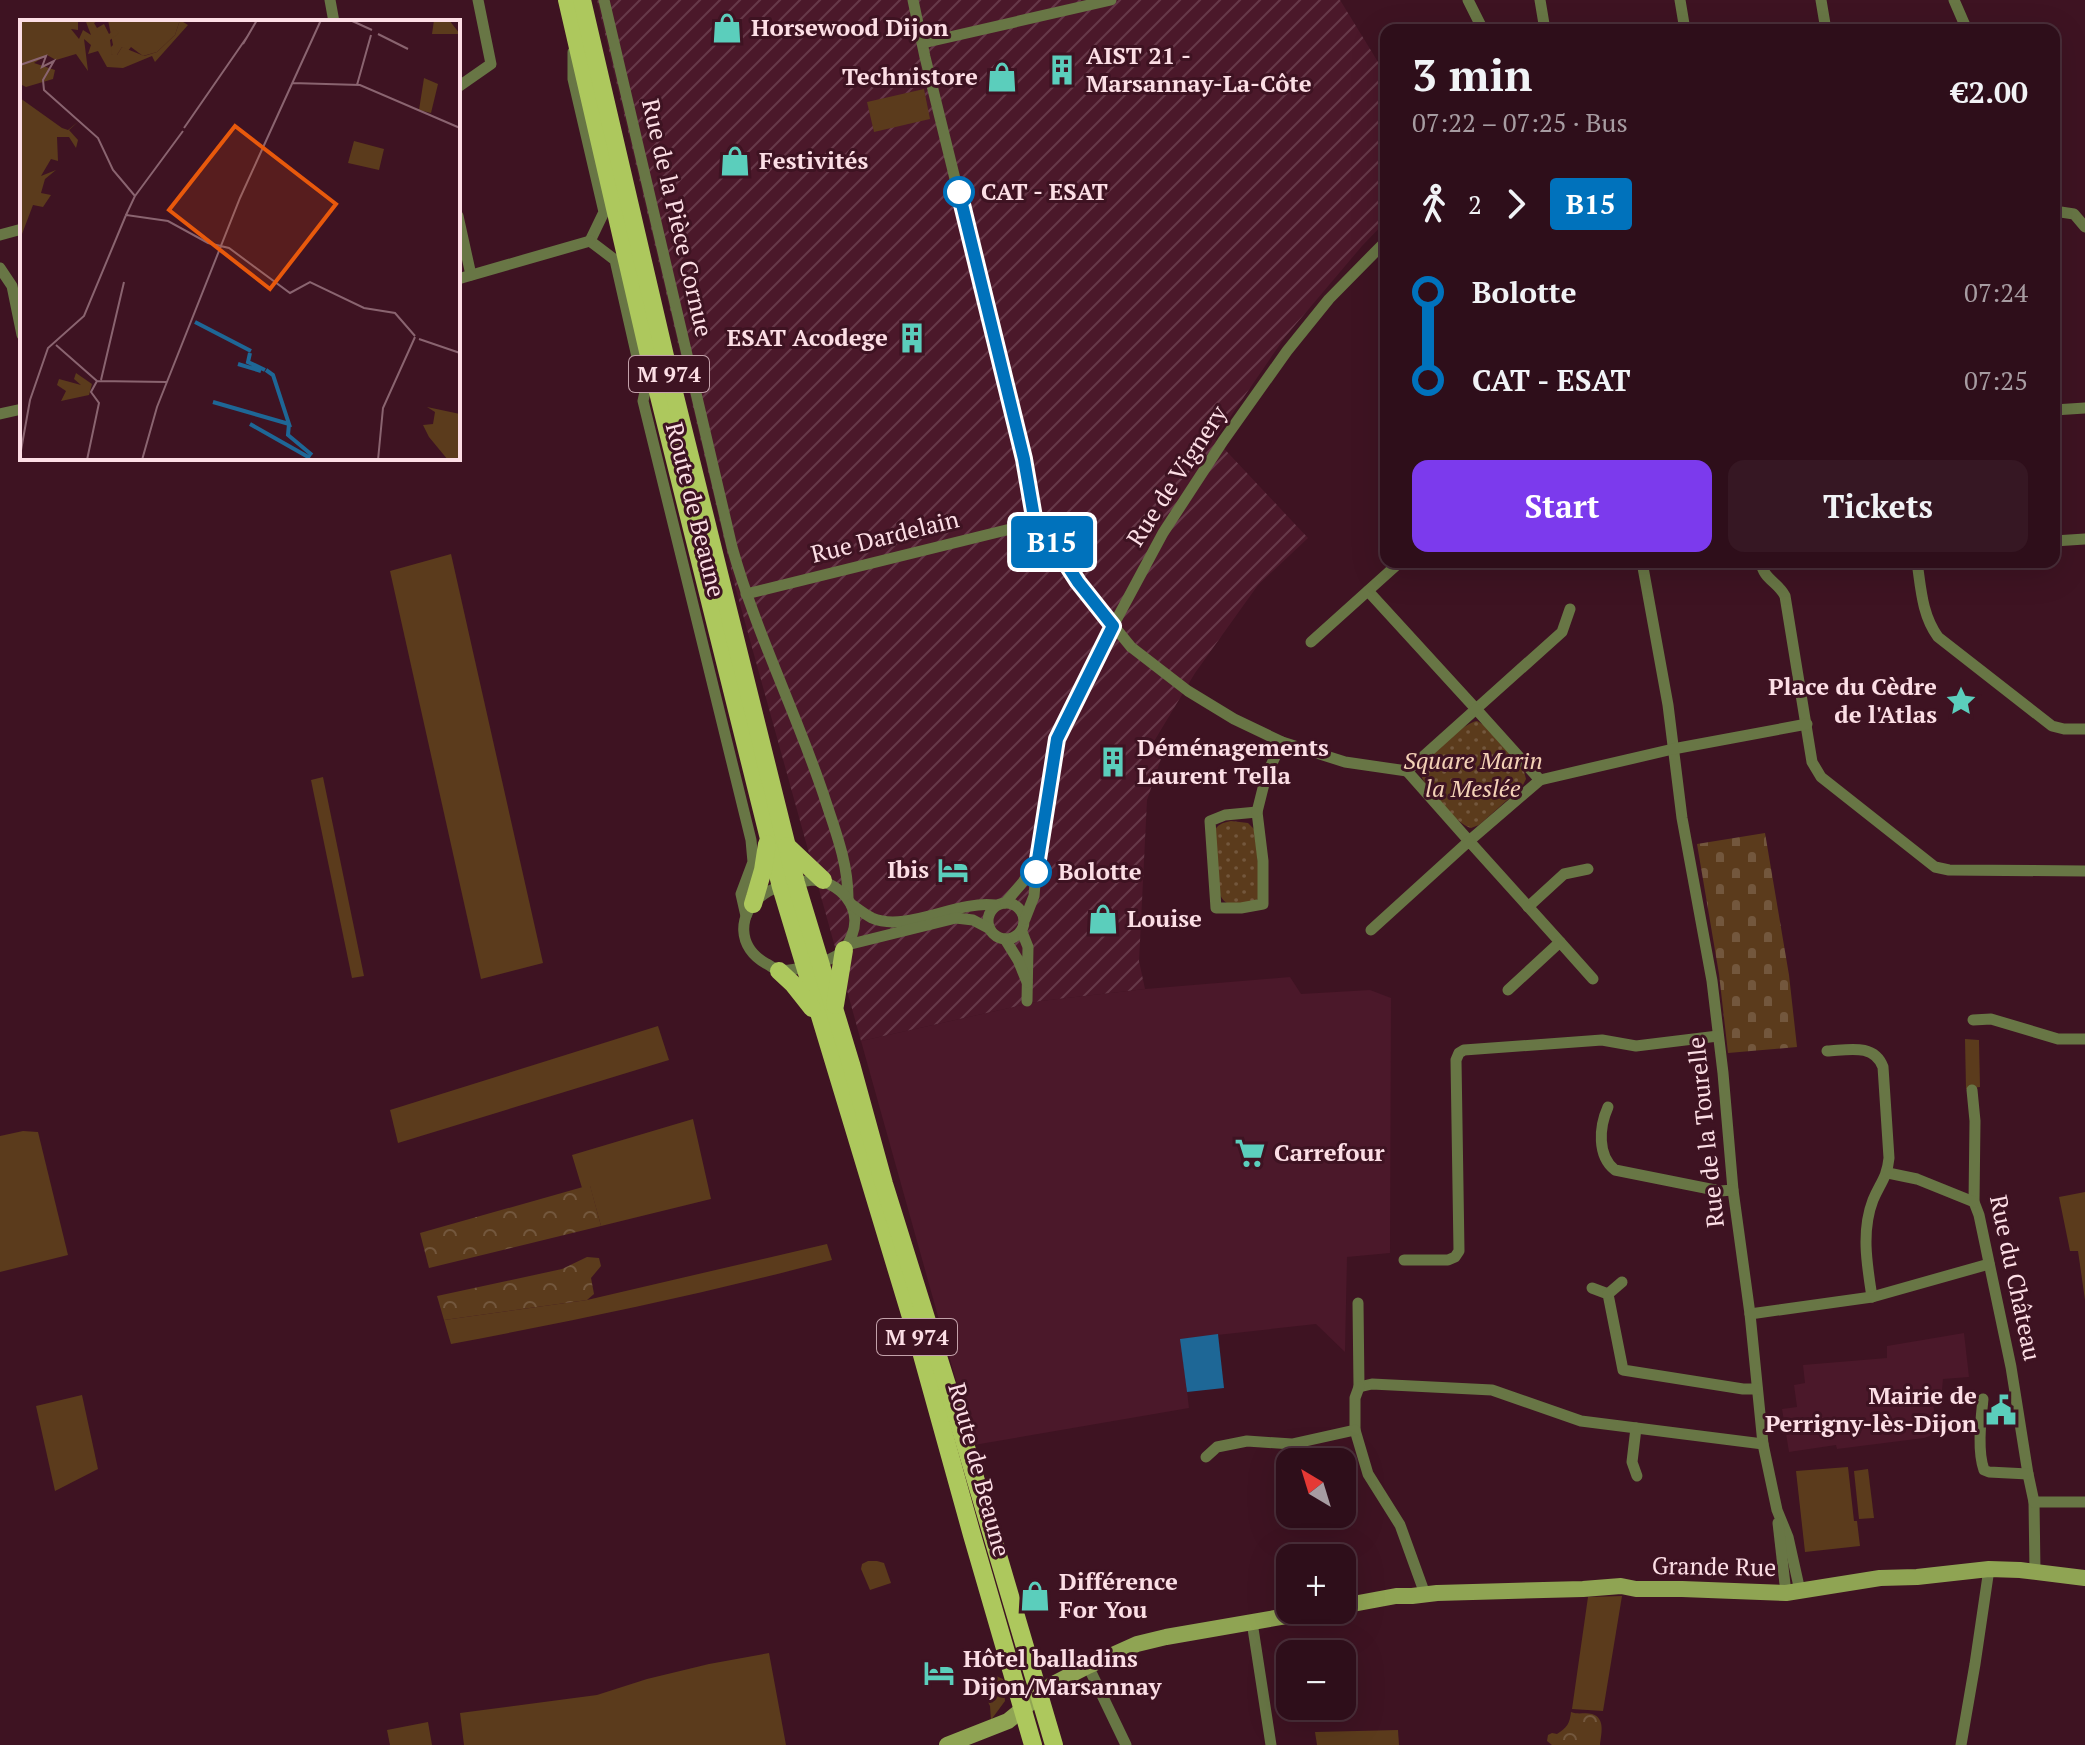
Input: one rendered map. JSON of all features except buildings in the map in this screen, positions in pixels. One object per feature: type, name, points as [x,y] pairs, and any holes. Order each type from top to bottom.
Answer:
[{"type":"main road","name":"Route de Beaune","points":[[567,0],[650,360],[768,834],[788,885],[958,1420],[1038,1696]]},
{"type":"main road","name":"Route de Beaune","points":[[582,0],[665,356],[787,846],[788,885]]},
{"type":"main road","points":[[750,910],[763,870],[768,834]]},
{"type":"main road","points":[[787,846],[825,881]]},
{"type":"main road","points":[[779,971],[827,1014],[846,948]]},
{"type":"main road","name":"Route de Beaune","points":[[827,1014],[1022,1710]]},
{"type":"main road","name":"Grande Rue","points":[[1356,1603],[1425,1594],[1621,1586],[1636,1589],[1793,1592],[1880,1578],[1989,1569],[2085,1578]]},
{"type":"main road","points":[[947,1745],[1008,1721],[1053,1684],[1121,1650],[1153,1639],[1276,1618]]},
{"type":"main road","name":"M 974","points":[[1038,1696],[1054,1745]]},
{"type":"main road","name":"M 974","points":[[1022,1710],[1033,1745]]},
{"type":"street","points":[[330,0],[334,20]]},
{"type":"street","points":[[460,86],[491,64],[478,0]]},
{"type":"street","name":"Rue de la Pièce Cornue","points":[[604,0],[732,547],[746,594],[810,756],[843,855],[849,900]]},
{"type":"street","points":[[913,0],[1020,445],[1035,523],[1049,537],[1078,582],[1131,647],[1188,691],[1234,719],[1282,742],[1345,762],[1407,771],[1593,979]]},
{"type":"street","points":[[923,43],[1111,0]]},
{"type":"street","points":[[1468,0],[1480,24]]},
{"type":"street","points":[[1540,0],[1544,24]]},
{"type":"street","points":[[1680,0],[1684,24]]},
{"type":"street","points":[[1821,0],[1825,24]]},
{"type":"street","points":[[1954,0],[1964,24]]},
{"type":"street","name":"Route de Beaune","points":[[574,32],[573,79],[604,212],[590,241],[615,260],[645,392],[643,401],[751,840],[753,862],[741,894],[750,910],[743,926],[746,944],[757,959],[779,971]]},
{"type":"street","points":[[2060,212],[2074,214],[2085,227]]},
{"type":"street","points":[[460,225],[471,275]]},
{"type":"street","points":[[0,235],[20,230]]},
{"type":"street","points":[[460,278],[590,241]]},
{"type":"street","name":"Rue de Vignery","points":[[1023,925],[1034,896],[1057,739],[1113,626],[1163,533],[1279,362],[1329,299],[1380,247]]},
{"type":"street","points":[[0,268],[12,286],[20,325]]},
{"type":"street","points":[[2060,410],[2085,408]]},
{"type":"street","points":[[0,414],[20,409]]},
{"type":"street","name":"Rue Dardelain","points":[[746,594],[1035,523]]},
{"type":"street","points":[[2060,541],[2085,539]]},
{"type":"street","points":[[1311,642],[1393,568]]},
{"type":"street","name":"Rue de la Tourelle","points":[[1643,568],[1668,705],[1682,818],[1712,981],[1763,1444],[1777,1510],[1779,1539],[1793,1592]]},
{"type":"street","points":[[1763,568],[1785,596],[1812,762],[1821,777],[1935,867],[1949,870],[2085,871]]},
{"type":"street","points":[[1918,568],[1924,609],[1939,638],[2052,726],[2085,729]]},
{"type":"street","points":[[1368,591],[1540,780]]},
{"type":"street","points":[[1407,771],[1562,632],[1570,609]]},
{"type":"street","points":[[1371,930],[1540,780],[1673,749],[1807,724]]},
{"type":"street","points":[[1257,812],[1225,815],[1210,821],[1216,908],[1263,904],[1263,861],[1257,812],[1266,776],[1282,742]]},
{"type":"street","points":[[825,881],[843,855]]},
{"type":"street","name":"Rue de Vignery","points":[[1000,904],[1023,882],[1037,860]]},
{"type":"street","points":[[1528,907],[1564,874],[1588,869]]},
{"type":"street","points":[[750,910],[766,892],[812,880],[836,886],[871,917],[891,922],[976,905],[1013,904],[1019,908],[1028,947],[1027,1001]]},
{"type":"street","points":[[846,948],[855,920],[849,900]]},
{"type":"street","points":[[990,929],[989,917],[1000,904]]},
{"type":"street","points":[[779,971],[812,966],[846,948],[956,918],[973,920],[1005,939],[1017,936],[1023,925]]},
{"type":"street","points":[[1005,939],[1027,982]]},
{"type":"street","points":[[1508,990],[1560,942]]},
{"type":"street","points":[[1973,1020],[1991,1019],[2058,1039],[2085,1039]]},
{"type":"street","points":[[1404,1260],[1448,1260],[1459,1251],[1456,1060],[1459,1053],[1464,1050],[1602,1040],[1636,1046],[1718,1036]]},
{"type":"street","points":[[1827,1051],[1862,1049],[1880,1058],[1883,1067],[1889,1143],[1888,1173],[1873,1199],[1866,1238],[1866,1262],[1872,1297]]},
{"type":"street","name":"Rue du Château","points":[[1972,1090],[1975,1121],[1974,1202],[2011,1367],[2034,1502],[2035,1571]]},
{"type":"street","points":[[1608,1107],[1602,1121],[1603,1155],[1607,1164],[1615,1170],[1720,1191],[1733,1190]]},
{"type":"street","points":[[1888,1173],[1917,1179],[1974,1202]]},
{"type":"street","points":[[1750,1314],[1872,1297],[1989,1264]]},
{"type":"street","points":[[1608,1294],[1622,1282]]},
{"type":"street","points":[[1592,1288],[1608,1294]]},
{"type":"street","points":[[1608,1294],[1623,1370],[1757,1389]]},
{"type":"street","points":[[1358,1303],[1359,1387],[1355,1398],[1355,1430],[1368,1474],[1400,1525],[1425,1594]]},
{"type":"street","points":[[1359,1387],[1372,1384],[1492,1390],[1581,1421],[1763,1444]]},
{"type":"street","points":[[1983,1399],[1984,1470],[2028,1474]]},
{"type":"street","points":[[1636,1428],[1632,1462],[1637,1476]]},
{"type":"street","points":[[1206,1457],[1217,1447],[1247,1441],[1292,1444],[1355,1430]]},
{"type":"street","points":[[2034,1502],[2085,1502]]},
{"type":"street","points":[[1961,1745],[1989,1569]]},
{"type":"street","points":[[1252,1622],[1271,1745]]},
{"type":"street","points":[[1088,1666],[1126,1745]]},
{"type":"shaded area","points":[[597,0],[1340,0],[1380,65],[1380,227],[1285,337],[1215,439],[1308,538],[1258,585],[1195,673],[1150,748],[1163,753],[1147,800],[1139,961],[1145,989],[1040,1001],[861,1041],[735,586]]},
{"type":"shaded area","points":[[1290,977],[1301,994],[1370,990],[1391,998],[1390,1253],[1347,1257],[1345,1352],[1316,1324],[1181,1339],[1189,1408],[974,1445],[861,1041],[1040,1001]]},
{"type":"shaded area","points":[[1964,1333],[1969,1377],[1943,1379],[1942,1390],[1931,1390],[1936,1423],[1930,1436],[1837,1449],[1836,1445],[1789,1452],[1782,1409],[1797,1407],[1794,1385],[1805,1383],[1803,1365],[1887,1358],[1887,1346]]},
{"type":"green space","points":[[924,89],[930,119],[874,132],[867,102]]},
{"type":"green space","points":[[451,554],[543,963],[481,979],[390,571]]},
{"type":"green space","name":"Square Marin la Meslée","points":[[1477,721],[1523,768],[1526,779],[1522,787],[1479,825],[1471,828],[1457,820],[1441,804],[1426,785],[1420,771],[1445,742]]},
{"type":"green space","points":[[323,777],[364,976],[352,978],[311,780]]},
{"type":"green space","points":[[1231,821],[1248,823],[1255,830],[1261,896],[1253,903],[1227,903],[1218,891],[1214,833],[1220,824]]},
{"type":"green space","points":[[1765,833],[1789,975],[1797,1047],[1728,1053],[1719,974],[1697,844]]},
{"type":"green space","points":[[658,1026],[669,1060],[398,1143],[390,1110]]},
{"type":"green space","points":[[1965,1039],[1979,1040],[1980,1087],[1966,1089]]},
{"type":"green space","points":[[693,1119],[711,1199],[601,1226],[590,1186],[582,1188],[572,1155]]},
{"type":"green space","points":[[23,1131],[38,1132],[68,1255],[0,1272],[0,1136]]},
{"type":"green space","points":[[590,1185],[601,1226],[429,1268],[420,1233]]},
{"type":"green space","points":[[2085,1192],[2085,1300],[2078,1251],[2070,1251],[2059,1197]]},
{"type":"green space","points":[[827,1244],[832,1260],[690,1295],[547,1325],[451,1344],[444,1320],[587,1300]]},
{"type":"green space","points":[[587,1257],[599,1258],[601,1266],[591,1278],[594,1294],[587,1300],[444,1320],[437,1296],[562,1269]]},
{"type":"green space","points":[[82,1395],[98,1469],[55,1491],[36,1406]]},
{"type":"green space","points":[[1848,1467],[1860,1546],[1805,1552],[1796,1471]]},
{"type":"green space","points":[[1868,1469],[1874,1518],[1859,1519],[1854,1471]]},
{"type":"green space","points":[[868,1561],[884,1563],[891,1583],[870,1590],[861,1569],[862,1564]]},
{"type":"green space","points":[[1622,1596],[1603,1711],[1572,1709],[1588,1597]]},
{"type":"green space","points":[[769,1653],[786,1745],[464,1745],[460,1713],[597,1695],[647,1679]]},
{"type":"green space","points":[[996,1676],[1003,1679],[1005,1701],[991,1720],[986,1698]]},
{"type":"green space","points":[[1571,1712],[1592,1714],[1599,1719],[1602,1727],[1600,1745],[1552,1745],[1547,1741],[1548,1735],[1557,1734],[1566,1727]]},
{"type":"green space","points":[[428,1722],[432,1745],[390,1745],[387,1730]]},
{"type":"green space","points":[[1398,1730],[1399,1745],[1317,1745],[1315,1732]]},
{"type":"water","points":[[1218,1334],[1224,1388],[1187,1392],[1180,1339]]},
{"type":"bus line","name":"B15","points":[[959,192],[1024,459],[1035,523],[1049,537],[1078,582],[1113,626],[1057,739],[1036,872]]},
{"type":"place","name":"Horsewood Dijon","points":[[727,28]]},
{"type":"place","name":"AIST 21 - Marsannay-La-Côte","points":[[1062,70]]},
{"type":"place","name":"Technistore","points":[[1002,77]]},
{"type":"place","name":"Festivités","points":[[735,161]]},
{"type":"place","name":"CAT - ESAT","points":[[959,192]]},
{"type":"place","name":"ESAT Acodege","points":[[912,338]]},
{"type":"place","name":"Place du Cèdre de l'Atlas","points":[[1961,701]]},
{"type":"place","name":"Déménagements Laurent Tella","points":[[1113,762]]},
{"type":"place","name":"Ibis","points":[[953,870]]},
{"type":"place","name":"Bolotte","points":[[1036,872]]},
{"type":"place","name":"Louise","points":[[1103,919]]},
{"type":"place","name":"Carrefour","points":[[1250,1153]]},
{"type":"place","name":"Mairie de Perrigny-lès-Dijon","points":[[2001,1410]]},
{"type":"place","name":"Différence For You","points":[[1035,1596]]},
{"type":"place","name":"Hôtel balladins Dijon/Marsannay","points":[[939,1673]]}]
